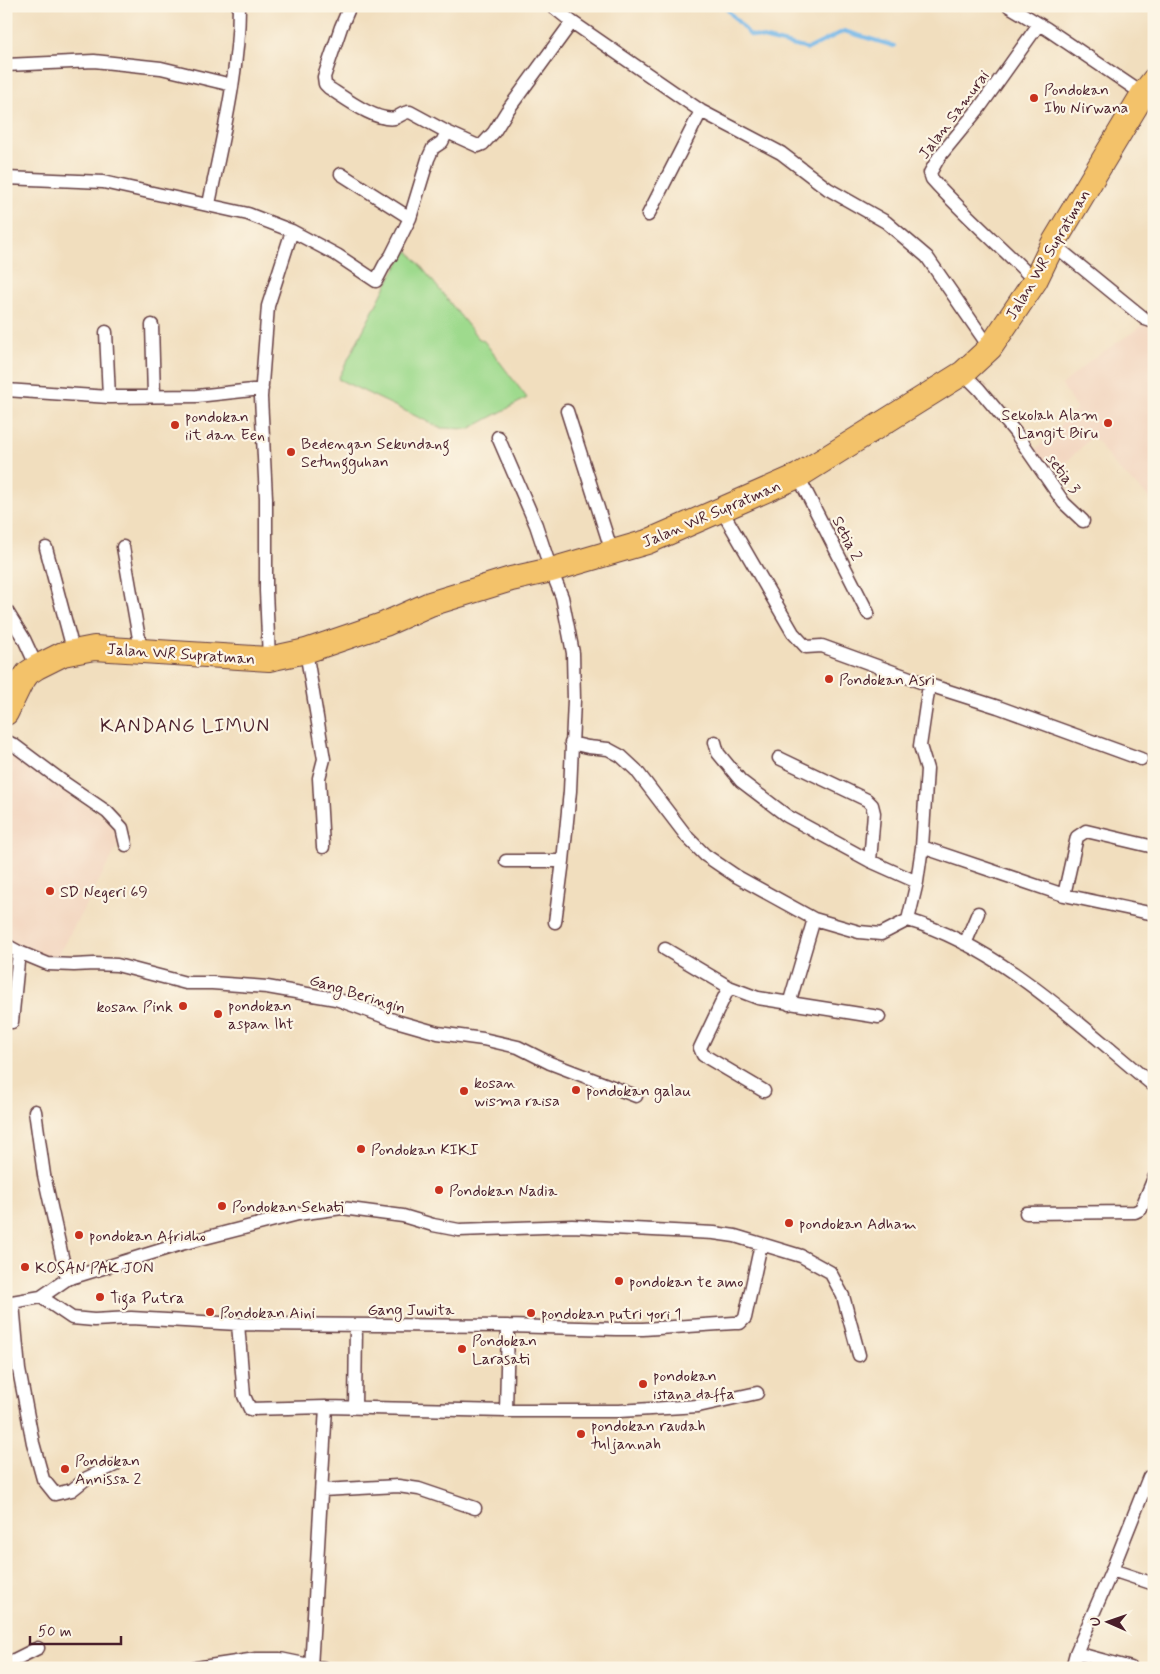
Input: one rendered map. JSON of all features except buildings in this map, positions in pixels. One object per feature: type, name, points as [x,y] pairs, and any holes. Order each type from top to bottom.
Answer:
[{"type":"highway","name":"Jalan WR Supratman","points":[[6,713],[20,684],[28,673],[63,654],[94,648],[268,659],[306,650],[385,624],[430,604],[511,579],[551,570],[647,542],[798,476],[962,373],[990,348],[1035,281],[1053,244],[1148,87]]},
{"type":"street","points":[[209,204],[227,122],[239,28],[239,6]]},
{"type":"street","points":[[350,6],[324,76],[325,84],[374,115],[394,118],[405,112],[410,112],[478,146],[483,144],[494,132],[507,110],[572,22]]},
{"type":"street","points":[[552,6],[572,22],[701,111],[781,153],[828,189],[886,222],[927,257],[990,348]]},
{"type":"street","points":[[1009,6],[1148,87]]},
{"type":"street","name":"Jalan Samurai","points":[[1035,281],[1003,248],[973,222],[932,178],[930,173],[939,157],[980,107],[1039,24]]},
{"type":"street","points":[[6,65],[94,61],[161,68],[232,85]]},
{"type":"street","points":[[648,214],[701,111]]},
{"type":"street","points":[[6,178],[103,182],[248,214],[292,231],[337,255],[376,281],[410,218],[433,148],[442,142],[447,132]]},
{"type":"street","points":[[341,174],[410,218]]},
{"type":"street","points":[[268,659],[266,498],[260,397],[268,306],[292,231]]},
{"type":"street","points":[[1053,244],[1145,319],[1154,322]]},
{"type":"street","points":[[152,325],[154,396]]},
{"type":"street","points":[[106,332],[109,397]]},
{"type":"street","name":"setia 3","points":[[962,373],[979,389],[1015,432],[1064,502],[1083,522]]},
{"type":"street","points":[[6,390],[109,397],[197,396],[262,389]]},
{"type":"street","points":[[567,411],[612,552]]},
{"type":"street","points":[[498,437],[536,525],[562,596],[573,653],[574,700],[570,790],[564,861],[555,922]]},
{"type":"street","name":"Setia 2","points":[[798,476],[868,613]]},
{"type":"street","points":[[721,509],[793,633],[806,647],[822,646],[1142,759]]},
{"type":"street","points":[[46,548],[74,653]]},
{"type":"street","points":[[123,548],[141,650]]},
{"type":"street","points":[[6,610],[24,639],[37,667]]},
{"type":"street","points":[[306,650],[324,759],[318,778],[323,847]]},
{"type":"street","points":[[908,920],[917,882],[922,847],[927,769],[920,746],[929,685]]},
{"type":"street","points":[[6,742],[14,745],[107,812],[122,828],[126,845]]},
{"type":"street","points":[[715,742],[718,754],[741,781],[787,816],[870,861],[917,882]]},
{"type":"street","points":[[571,743],[588,748],[608,749],[621,756],[636,770],[688,838],[705,855],[736,876],[814,919],[859,932],[881,934],[908,920],[924,924],[965,944],[1002,966],[1041,994],[1154,1086]]},
{"type":"street","points":[[779,758],[867,800],[872,805],[874,813],[870,861]]},
{"type":"street","points":[[1064,895],[1077,837],[1081,833],[1086,831],[1154,847]]},
{"type":"street","points":[[922,847],[1064,895],[1154,914]]},
{"type":"street","points":[[506,860],[564,861]]},
{"type":"street","points":[[965,944],[978,913]]},
{"type":"street","points":[[789,1004],[814,919]]},
{"type":"street","name":"Gang Beringin","points":[[6,945],[48,964],[117,965],[186,983],[267,987],[336,999],[396,1021],[438,1033],[483,1039],[518,1047],[550,1063],[636,1096]]},
{"type":"street","points":[[665,949],[730,986],[758,998],[879,1017]]},
{"type":"street","points":[[12,1022],[11,971],[19,952]]},
{"type":"street","points":[[730,986],[700,1048],[700,1052],[764,1091]]},
{"type":"street","points":[[35,1111],[44,1175],[67,1279]]},
{"type":"street","points":[[1026,1212],[1134,1212],[1141,1209],[1154,1178]]},
{"type":"street","points":[[115,1465],[87,1478],[72,1490],[55,1494],[43,1479],[33,1443],[19,1370],[10,1303],[41,1297],[67,1279],[181,1244],[298,1214],[342,1208],[403,1216],[432,1225],[459,1230],[572,1226],[714,1233],[734,1236],[801,1256],[830,1272],[843,1296],[859,1355]]},
{"type":"street","name":"Gang Juwita","points":[[41,1297],[72,1318],[94,1320],[131,1318],[238,1324],[643,1329],[740,1322],[745,1318],[761,1244]]},
{"type":"street","points":[[238,1324],[244,1396],[250,1409],[326,1407],[506,1411],[619,1411],[698,1406],[757,1393]]},
{"type":"street","points":[[355,1408],[356,1325]]},
{"type":"street","points":[[506,1411],[508,1326]]},
{"type":"street","points":[[196,1668],[264,1659],[280,1659],[315,1667],[326,1407]]},
{"type":"street","points":[[1072,1668],[1076,1653],[1149,1477]]},
{"type":"street","points":[[322,1490],[398,1486],[419,1489],[475,1508]]},
{"type":"street","points":[[1112,1570],[1154,1584]]},
{"type":"street","points":[[6,1664],[38,1648]]},
{"type":"street","points":[[1076,1653],[1131,1668]]},
{"type":"shaded area","name":"Sekolah Alam Langit Biru","points":[[1145,319],[1154,322],[1154,502],[1116,467],[1093,436],[1053,475],[1035,450],[1076,409],[1062,385],[1091,360],[1142,326]]},
{"type":"shaded area","name":"SD Negeri 69","points":[[8,747],[63,790],[111,822],[121,840],[54,963],[6,942],[6,753]]},
{"type":"green space","points":[[408,250],[478,338],[484,341],[527,398],[469,429],[441,428],[338,379],[392,274]]},
{"type":"waterway","points":[[724,6],[750,35],[808,49],[844,31],[894,46]]},
{"type":"place","name":"Pondokan Ibu Nirwana","points":[[1034,98]]},
{"type":"place","name":"Sekolah Alam Langit Biru","points":[[1108,423]]},
{"type":"place","name":"pondokan iit dan Een","points":[[175,425]]},
{"type":"place","name":"Bedengan Sekundang Setungguhan","points":[[291,452]]},
{"type":"place","name":"Pondokan Asri","points":[[829,679]]},
{"type":"place","name":"SD Negeri 69","points":[[50,891]]},
{"type":"place","name":"kosan Pink","points":[[183,1006]]},
{"type":"place","name":"pondokan aspan lht","points":[[218,1014]]},
{"type":"place","name":"pondokan galau","points":[[576,1090]]},
{"type":"place","name":"kosan wisma raisa","points":[[464,1091]]},
{"type":"place","name":"Pondokan KIKI","points":[[361,1149]]},
{"type":"place","name":"Pondokan Nadia","points":[[439,1190]]},
{"type":"place","name":"Pondokan Sehati","points":[[222,1206]]},
{"type":"place","name":"pondokan Adham","points":[[789,1223]]},
{"type":"place","name":"pondokan Afridho","points":[[79,1235]]},
{"type":"place","name":"KOSAN PAK JON","points":[[25,1267]]},
{"type":"place","name":"pondokan te amo","points":[[619,1281]]},
{"type":"place","name":"Tiga Putra","points":[[100,1297]]},
{"type":"place","name":"Pondokan Aini","points":[[210,1312]]},
{"type":"place","name":"pondokan putri yori 1","points":[[531,1313]]},
{"type":"place","name":"Pondokan Larasati","points":[[462,1349]]},
{"type":"place","name":"pondokan istana daffa","points":[[643,1384]]},
{"type":"place","name":"pondokan raudah tuljannah","points":[[581,1434]]},
{"type":"place","name":"Pondokan Annissa 2","points":[[65,1469]]},
{"type":"district","name":"KANDANG LIMUN","points":[[185,725]]}]
